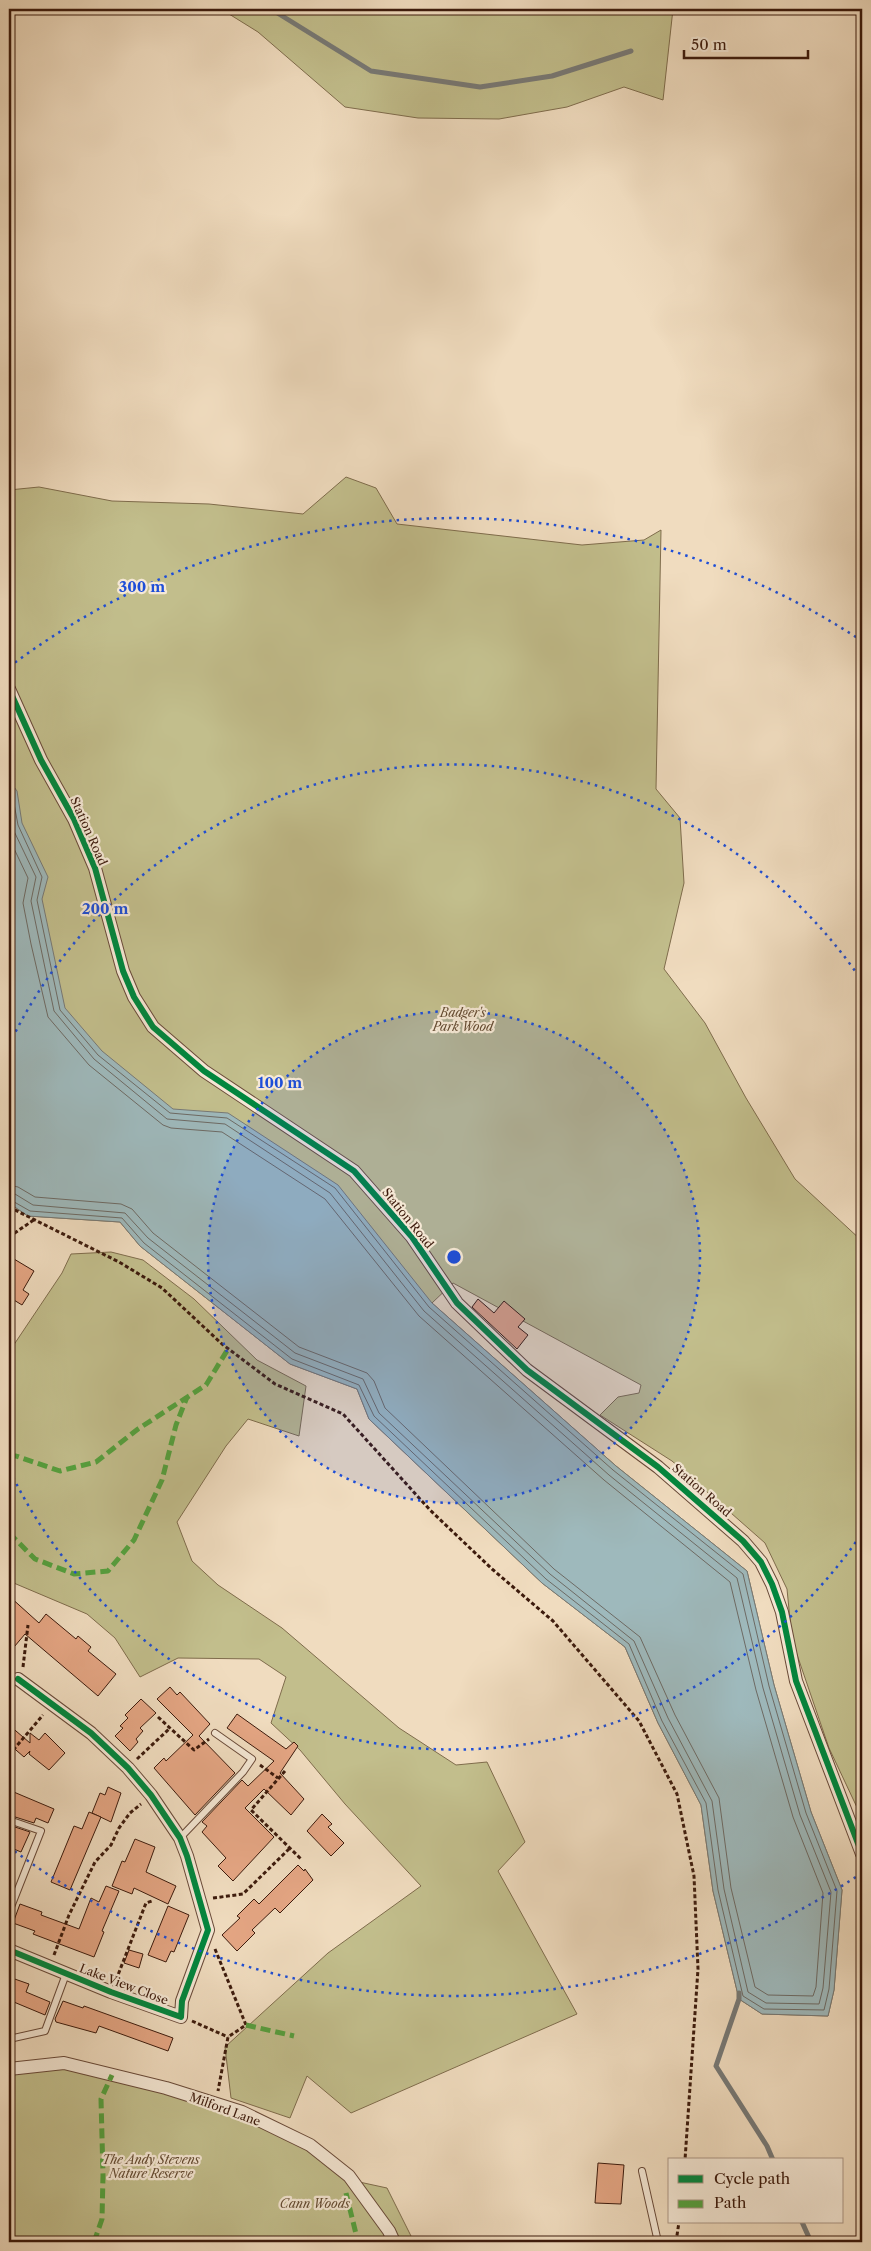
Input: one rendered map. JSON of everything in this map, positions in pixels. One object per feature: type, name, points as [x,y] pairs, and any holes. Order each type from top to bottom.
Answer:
[{"type":"street","name":"Station Road","points":[[9,689],[41,760],[74,819],[95,868],[123,971],[134,997],[153,1027],[204,1071],[354,1171],[412,1237],[457,1302],[527,1370],[658,1467],[743,1541],[761,1562],[772,1584],[782,1612],[796,1681],[862,1854]]},
{"type":"street","points":[[18,1679],[91,1733],[128,1768],[151,1795],[180,1838],[208,1930]]},
{"type":"street","name":"Lake View Close","points":[[9,1950],[111,1992],[180,2017],[182,2001],[208,1930]]},
{"type":"street","name":"Milford Lane","points":[[9,2069],[64,2063],[166,2088],[242,2112],[310,2145],[349,2176],[389,2231],[394,2242]]},
{"type":"lane","points":[[180,1838],[243,1772],[252,1759],[215,1733]]},
{"type":"lane","points":[[9,1820],[41,1831],[9,1912]]},
{"type":"lane","points":[[9,2039],[45,2031],[66,1974]]},
{"type":"lane","points":[[642,2171],[658,2242]]},
{"type":"path","points":[[9,1207],[119,1262],[162,1288],[222,1344],[275,1384],[343,1414],[430,1510],[492,1569],[553,1621],[639,1721],[676,1794],[694,1876],[698,1969],[685,2158]]},
{"type":"path","points":[[9,1237],[35,1219]]},
{"type":"path","points":[[18,1679],[23,1668],[28,1625]]},
{"type":"path","points":[[9,1755],[52,1704]]},
{"type":"path","points":[[158,1717],[194,1750],[215,1733]]},
{"type":"path","points":[[149,1747],[169,1728]]},
{"type":"path","points":[[252,1759],[278,1778]]},
{"type":"path","points":[[285,1771],[251,1810],[302,1860]]},
{"type":"path","points":[[50,1967],[69,1915],[95,1862],[111,1845],[119,1828],[130,1813],[138,1807]]},
{"type":"path","points":[[200,1901],[243,1894],[290,1848]]},
{"type":"path","points":[[111,1992],[146,1903],[152,1901]]},
{"type":"path","points":[[208,1930],[246,2025],[228,2037],[216,2104]]},
{"type":"path","points":[[180,2017],[228,2037]]},
{"type":"path","points":[[676,2242],[679,2224]]},
{"type":"green space","points":[[221,9],[673,9],[663,100],[624,87],[567,107],[499,119],[418,118],[345,107],[258,32]]},
{"type":"green space","name":"Badger's Park Wood","points":[[346,477],[376,488],[397,524],[582,545],[644,540],[661,530],[656,789],[680,818],[684,883],[664,969],[705,1023],[746,1098],[795,1179],[862,1241],[862,1818],[829,1748],[792,1640],[787,1589],[765,1543],[672,1461],[600,1415],[618,1397],[639,1393],[641,1385],[453,1283],[432,1303],[616,1466],[747,1571],[774,1685],[811,1812],[842,1890],[834,1990],[828,2016],[762,2014],[739,1999],[713,1891],[701,1805],[658,1723],[625,1647],[542,1583],[369,1419],[357,1389],[290,1364],[140,1246],[120,1222],[28,1216],[9,1203],[9,490],[39,487],[112,501],[209,504],[303,514]]},
{"type":"green space","points":[[111,1252],[143,1260],[194,1299],[257,1360],[306,1386],[299,1436],[248,1419],[226,1446],[177,1522],[192,1561],[218,1585],[282,1628],[399,1728],[456,1765],[487,1762],[525,1842],[498,1871],[577,2014],[351,2113],[307,2076],[290,2118],[231,2098],[225,2047],[328,1953],[421,1886],[345,1804],[300,1750],[271,1723],[286,1677],[259,1659],[178,1658],[140,1677],[115,1638],[87,1614],[9,1581],[9,1352],[62,1273],[71,1254]]},
{"type":"green space","name":"The Andy Stevens Nature Reserve","points":[[64,2067],[220,2106],[322,2158],[350,2180],[387,2188],[414,2242],[9,2242],[9,2071]]},
{"type":"water","points":[[9,780],[17,791],[22,823],[48,877],[42,899],[65,1008],[102,1051],[173,1109],[228,1113],[338,1185],[432,1303],[616,1466],[747,1571],[774,1685],[811,1812],[842,1890],[834,1990],[828,2016],[762,2014],[739,1999],[713,1891],[701,1805],[658,1723],[625,1647],[542,1583],[369,1419],[357,1389],[290,1364],[140,1246],[120,1222],[28,1216],[9,1203]]},
{"type":"building","points":[[9,1256],[34,1271],[23,1290],[29,1294],[22,1305],[9,1297]]},
{"type":"building","points":[[478,1299],[494,1313],[504,1301],[525,1319],[518,1327],[528,1335],[517,1349],[472,1307]]},
{"type":"building","points":[[9,1596],[39,1623],[46,1614],[76,1639],[78,1636],[91,1647],[88,1651],[116,1674],[98,1696],[25,1634],[9,1653]]},
{"type":"building","points":[[170,1687],[177,1695],[180,1692],[210,1724],[199,1736],[235,1773],[195,1815],[154,1768],[164,1758],[166,1761],[193,1735],[157,1699]]},
{"type":"building","points":[[141,1699],[156,1713],[140,1728],[143,1731],[136,1739],[138,1742],[130,1751],[115,1736],[123,1728],[120,1726],[128,1718],[125,1715]]},
{"type":"building","points":[[237,1714],[286,1749],[294,1742],[298,1746],[280,1773],[304,1799],[291,1815],[264,1789],[245,1808],[274,1837],[233,1881],[218,1866],[226,1858],[202,1832],[207,1826],[202,1822],[242,1780],[248,1786],[274,1761],[227,1728]]},
{"type":"building","points":[[9,1725],[30,1743],[30,1733],[39,1740],[45,1733],[65,1753],[49,1770],[29,1754],[30,1751],[24,1757],[9,1744]]},
{"type":"building","points":[[108,1787],[121,1793],[111,1822],[92,1813],[100,1793],[105,1795]]},
{"type":"building","points":[[9,1790],[54,1809],[48,1823],[36,1818],[34,1823],[9,1815]]},
{"type":"building","points":[[89,1812],[101,1817],[70,1890],[51,1882],[74,1826],[82,1829]]},
{"type":"building","points":[[322,1814],[332,1824],[328,1827],[344,1843],[331,1856],[307,1831]]},
{"type":"building","points":[[9,1825],[30,1832],[21,1852],[9,1847]]},
{"type":"building","points":[[135,1839],[155,1847],[146,1872],[176,1886],[168,1904],[134,1888],[132,1894],[112,1886],[122,1861],[125,1862]]},
{"type":"building","points":[[298,1865],[304,1871],[305,1869],[313,1880],[280,1913],[275,1908],[252,1930],[255,1933],[237,1951],[222,1935],[240,1918],[237,1916],[254,1899],[259,1904]]},
{"type":"building","points":[[106,1886],[119,1891],[102,1931],[104,1932],[94,1957],[33,1934],[35,1931],[13,1923],[20,1904],[42,1912],[41,1915],[79,1929],[91,1898],[99,1902]]},
{"type":"building","points":[[168,1906],[189,1915],[174,1952],[171,1951],[166,1962],[148,1955]]},
{"type":"building","points":[[129,1950],[143,1954],[139,1968],[124,1963]]},
{"type":"building","points":[[9,1977],[29,1984],[26,1992],[50,2002],[45,2015],[9,2000]]},
{"type":"building","points":[[63,2001],[83,2008],[84,2006],[173,2038],[168,2051],[99,2026],[96,2033],[56,2022],[55,2019]]},
{"type":"building","points":[[598,2163],[624,2165],[621,2204],[595,2203]]},
{"type":"waterway","points":[[271,9],[371,71],[480,87],[552,76],[631,51]]},
{"type":"waterway","points":[[739,1993],[739,1999],[716,2066],[767,2146],[772,2158]]},
{"type":"waterway","points":[[803,2224],[811,2242]]},
{"type":"marked path","points":[[9,1456],[16,1456],[60,1471],[96,1462],[138,1429],[206,1385],[228,1349]]},
{"type":"marked path","points":[[9,1533],[35,1559],[74,1574],[108,1571],[134,1540],[162,1480],[176,1425],[187,1397]]},
{"type":"marked path","points":[[246,2025],[294,2036]]},
{"type":"marked path","points":[[94,2242],[102,2219],[101,2099],[112,2075]]},
{"type":"marked path","points":[[346,2193],[358,2242]]},
{"type":"cycle path","points":[[9,689],[41,760],[74,819],[95,868],[123,971],[134,997],[153,1027],[204,1071],[354,1171],[412,1237],[457,1303],[527,1370],[658,1467],[743,1541],[761,1562],[772,1584],[782,1612],[796,1681],[862,1854]]},
{"type":"cycle path","points":[[9,1950],[111,1992],[181,2017],[182,2001],[208,1930],[180,1838],[151,1795],[128,1768],[91,1733],[18,1679]]},
{"type":"park label","name":"Cann Woods","points":[[315,2203]]}]
